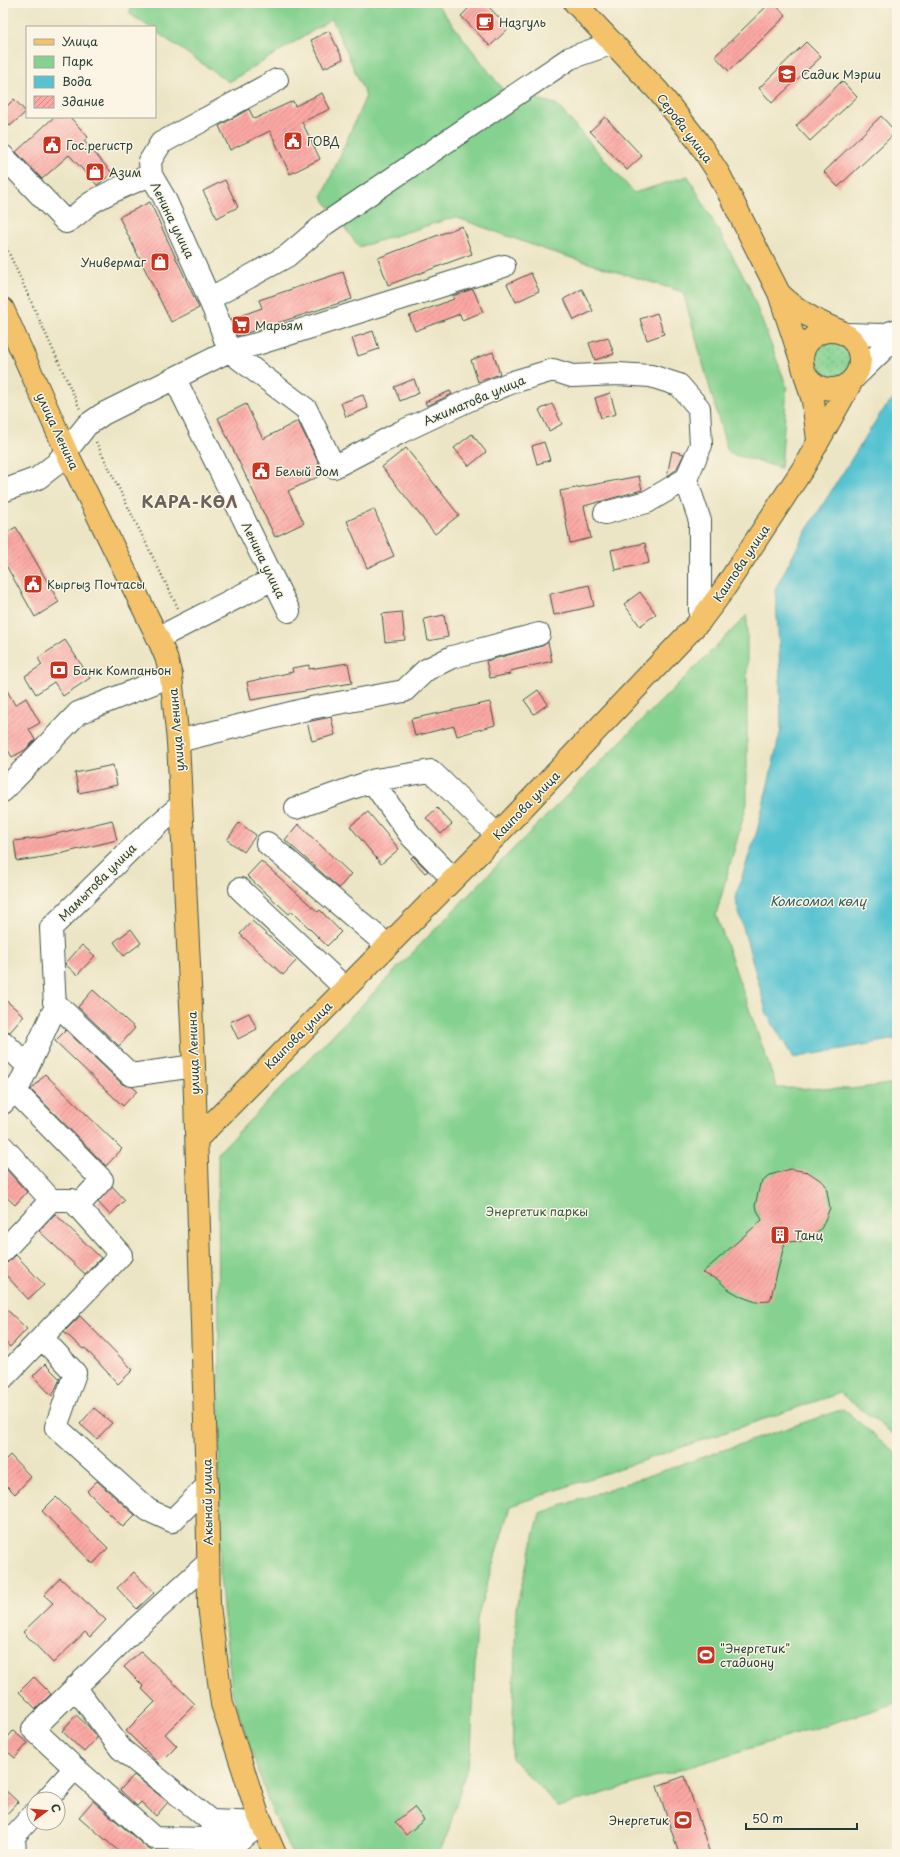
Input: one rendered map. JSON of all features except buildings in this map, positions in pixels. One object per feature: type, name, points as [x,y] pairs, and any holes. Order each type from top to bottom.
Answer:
[{"type":"main road","name":"Серова улица","points":[[576,3],[658,91],[697,140],[719,174],[779,293],[804,368]]},
{"type":"main road","name":"Серова улица","points":[[779,293],[795,309],[823,325],[843,333]]},
{"type":"main road","name":"улица Ленина","points":[[3,309],[66,451],[158,638],[166,657],[171,676],[178,741],[197,1140]]},
{"type":"main road","points":[[804,368],[812,382],[822,388],[833,389],[844,386],[854,379],[859,369],[859,354],[853,340],[843,333],[830,330],[818,333],[809,340],[803,351],[804,368],[813,401],[818,440]]},
{"type":"main road","name":"Каипова улица","points":[[197,1140],[387,945],[497,835],[700,622],[722,592],[804,467],[854,379]]},
{"type":"main road","name":"Акынай улица","points":[[197,1140],[209,1606],[222,1704],[257,1812],[275,1854]]},
{"type":"street","points":[[209,299],[287,256],[325,224],[570,58],[613,43]]},
{"type":"street","points":[[151,175],[150,161],[161,143],[277,80]]},
{"type":"street","name":"Ленина улица","points":[[3,156],[66,222],[74,218],[91,204],[125,185],[151,175],[164,197],[209,299],[229,351]]},
{"type":"street","points":[[3,491],[38,478],[56,464],[87,425],[103,414],[229,351],[257,344],[504,266]]},
{"type":"street","points":[[843,333],[883,335],[897,330]]},
{"type":"street","points":[[854,379],[897,336]]},
{"type":"street","name":"Ажиматова улица","points":[[229,351],[306,409],[334,468],[401,432],[469,400],[513,382],[552,370],[572,376],[618,374],[651,376],[679,385],[699,408],[700,445],[686,478]]},
{"type":"street","name":"Ленина улица","points":[[175,379],[289,611]]},
{"type":"street","points":[[605,513],[647,502],[686,478],[700,521],[700,622]]},
{"type":"street","points":[[158,638],[273,579]]},
{"type":"street","points":[[178,741],[311,708],[404,691],[426,670],[452,657],[539,634]]},
{"type":"street","points":[[3,791],[78,713],[171,676]]},
{"type":"street","points":[[296,808],[372,781],[431,771],[497,835]]},
{"type":"street","points":[[372,781],[411,836],[453,879]]},
{"type":"street","name":"Мамытова улица","points":[[8,1096],[20,1084],[55,1008],[51,928],[137,843],[181,805]]},
{"type":"street","points":[[267,843],[387,945]]},
{"type":"street","points":[[240,889],[345,988]]},
{"type":"street","points":[[54,1002],[131,1075],[194,1066]]},
{"type":"street","points":[[3,1042],[28,1066]]},
{"type":"street","points":[[8,1096],[102,1180],[78,1206]]},
{"type":"street","points":[[3,1147],[51,1200]]},
{"type":"street","points":[[3,1251],[51,1200],[72,1200],[121,1255],[3,1378]]},
{"type":"street","points":[[42,1338],[75,1373],[56,1427],[97,1465],[148,1510],[172,1521],[207,1486]]},
{"type":"street","points":[[208,1563],[133,1630],[33,1729],[154,1838],[211,1839],[262,1823]]},
{"type":"street","points":[[75,1687],[121,1748],[212,1821],[262,1823]]},
{"type":"street","points":[[54,1791],[75,1768]]},
{"type":"street","points":[[11,1843],[14,1836],[26,1823]]},
{"type":"street","points":[[222,1854],[262,1823]]},
{"type":"green space","points":[[131,3],[436,3],[503,90],[556,104],[634,193],[688,176],[748,284],[787,387],[781,468],[728,453],[683,292],[546,250],[455,217],[359,247],[322,197],[366,96],[332,19],[229,82],[156,32],[156,26],[148,26],[130,14]]},
{"type":"green space","points":[[827,339],[835,339],[846,345],[852,356],[852,364],[846,375],[835,381],[827,381],[816,375],[810,364],[810,356],[816,345]]},
{"type":"green space","name":"Энергетик паркы","points":[[747,615],[747,804],[716,915],[777,1088],[852,1089],[897,1083],[897,1437],[840,1393],[510,1506],[477,1618],[471,1753],[448,1832],[439,1854],[292,1854],[269,1804],[232,1692],[220,1579],[218,1153],[517,845]]},
{"type":"green space","name":"\"Энергетик\" стадиону","points":[[843,1409],[897,1454],[897,1703],[559,1807],[512,1759],[516,1607],[540,1513]]},
{"type":"water","name":"Комсомол көлү","points":[[897,394],[896,1039],[793,1058],[767,1014],[735,898],[757,831],[781,729],[779,645],[775,589],[806,531],[880,414]]},
{"type":"place","name":"Назгуль","points":[[485,22]]},
{"type":"place","name":"Садик Мэрии","points":[[787,74]]},
{"type":"place","name":"ГОВД","points":[[293,141]]},
{"type":"place","name":"Гос.регистр","points":[[52,145]]},
{"type":"place","name":"Азим","points":[[95,172]]},
{"type":"place","name":"Универмаг","points":[[160,262]]},
{"type":"place","name":"Марьям","points":[[241,325]]},
{"type":"place","name":"Белый дом","points":[[261,471]]},
{"type":"place","name":"Кыргыз Почтасы","points":[[33,584]]},
{"type":"place","name":"Банк Компаньон","points":[[59,670]]},
{"type":"place","name":"Танц","points":[[780,1235]]},
{"type":"place","name":"\"Энергетик\" стадиону","points":[[706,1655]]},
{"type":"place","name":"Энергетик","points":[[683,1820]]},
{"type":"district","name":"КАРА-КӨЛ","points":[[190,501]]}]
